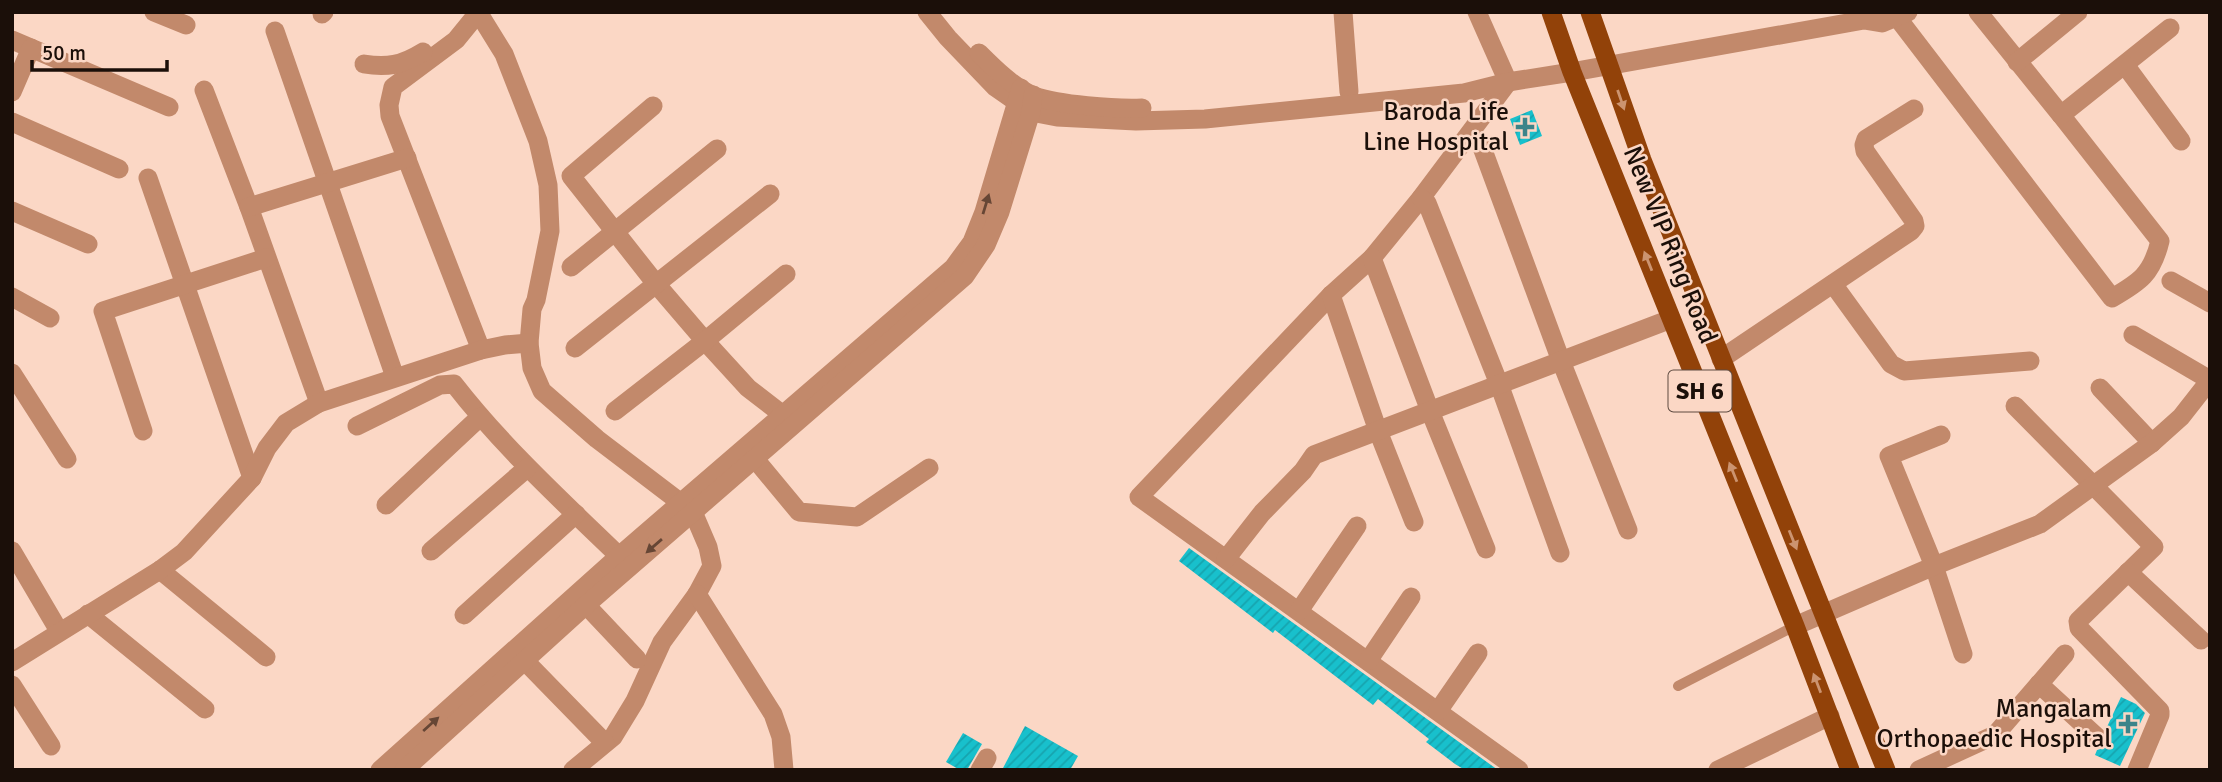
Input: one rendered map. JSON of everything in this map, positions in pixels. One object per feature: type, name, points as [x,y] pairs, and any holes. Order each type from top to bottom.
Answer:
[{"type":"main road","name":"New VIP Ring Road","points":[[1551,12],[1572,72],[1795,626],[1850,770]]},
{"type":"main road","name":"New VIP Ring Road","points":[[1590,12],[1642,160],[1886,770]]},
{"type":"street","points":[[154,12],[186,25]]},
{"type":"street","points":[[928,12],[995,87],[1025,99],[1057,117],[1136,121],[1205,119],[1464,93],[1508,82],[1867,16],[1882,23],[1899,14],[2112,298],[2138,283],[2155,261],[2161,241],[1978,12]]},
{"type":"street","points":[[944,12],[981,55],[1025,99],[1137,108],[1202,107],[1464,80],[1508,82]]},
{"type":"street","points":[[1343,12],[1349,92]]},
{"type":"street","points":[[1476,12],[1508,82]]},
{"type":"street","points":[[2017,62],[2078,12]]},
{"type":"street","points":[[363,64],[396,66],[411,59],[478,13]]},
{"type":"street","points":[[478,13],[457,40],[393,87],[389,105],[390,116],[481,350]]},
{"type":"street","points":[[478,13],[504,54],[538,141],[548,184],[550,232],[532,309],[529,343],[532,368],[542,391],[597,439],[688,507],[708,547],[712,566],[697,594],[662,642],[635,701],[613,737],[573,770]]},
{"type":"street","points":[[2061,115],[2170,27]]},
{"type":"street","points":[[275,31],[395,377]]},
{"type":"street","points":[[12,40],[169,107]]},
{"type":"street","points":[[12,92],[31,48]]},
{"type":"street","points":[[2125,65],[2181,141]]},
{"type":"street","points":[[1508,82],[1372,258],[1331,295],[1139,497],[1519,770]]},
{"type":"street","points":[[204,90],[319,403]]},
{"type":"street","points":[[404,770],[586,605],[783,415],[953,268],[972,242],[1025,99]]},
{"type":"street","points":[[380,770],[619,556],[755,459],[965,276],[986,246],[1000,212],[1025,99]]},
{"type":"street","points":[[653,106],[571,176],[705,341],[748,388],[783,415]]},
{"type":"street","points":[[1721,359],[1915,226],[1865,151],[1864,145],[1866,139],[1914,109]]},
{"type":"street","points":[[12,122],[119,169]]},
{"type":"street","points":[[1471,132],[1480,142],[1628,530]]},
{"type":"street","points":[[572,267],[717,149]]},
{"type":"street","points":[[249,207],[407,158]]},
{"type":"street","points":[[148,178],[252,478]]},
{"type":"street","points":[[575,348],[770,194]]},
{"type":"street","points":[[1421,198],[1427,203],[1499,384],[1560,553]]},
{"type":"street","points":[[12,211],[88,244]]},
{"type":"street","points":[[143,431],[103,311],[266,258]]},
{"type":"street","points":[[1372,258],[1486,549]]},
{"type":"street","points":[[615,411],[786,274]]},
{"type":"street","points":[[2171,281],[2210,303]]},
{"type":"street","points":[[1833,284],[1891,364],[1898,369],[1904,371],[2030,361]]},
{"type":"street","points":[[1331,295],[1378,431],[1415,522]]},
{"type":"street","points":[[12,297],[51,318]]},
{"type":"street","points":[[1226,559],[1262,513],[1303,471],[1314,455],[1671,319]]},
{"type":"street","points":[[1795,626],[2040,524],[2152,443],[2181,417],[2210,380],[2133,335]]},
{"type":"street","points":[[12,662],[160,570],[184,552],[252,478],[267,448],[286,423],[319,403],[395,377],[481,350],[529,343]]},
{"type":"street","points":[[12,373],[67,459]]},
{"type":"street","points":[[357,426],[440,385],[454,384],[527,468],[619,556]]},
{"type":"street","points":[[2100,388],[2152,443]]},
{"type":"street","points":[[2015,406],[2154,547],[2077,624],[2160,711],[2161,715],[2137,770]]},
{"type":"street","points":[[386,505],[480,417]]},
{"type":"street","points":[[1941,435],[1889,456],[1934,566],[1963,654]]},
{"type":"street","points":[[755,459],[799,512],[857,517],[929,468]]},
{"type":"street","points":[[431,551],[527,468]]},
{"type":"street","points":[[464,615],[576,514]]},
{"type":"street","points":[[1299,611],[1357,526]]},
{"type":"street","points":[[12,551],[59,631]]},
{"type":"street","points":[[160,570],[266,657]]},
{"type":"street","points":[[2128,572],[2201,640]]},
{"type":"street","points":[[697,594],[773,714],[781,737],[784,770]]},
{"type":"street","points":[[1368,661],[1412,597]]},
{"type":"street","points":[[586,605],[637,659]]},
{"type":"street","points":[[88,614],[205,709]]},
{"type":"street","points":[[1438,711],[1478,653]]},
{"type":"street","points":[[1919,770],[1994,735],[2065,654]]},
{"type":"street","points":[[524,660],[605,743]]},
{"type":"street","points":[[2039,684],[2098,738]]},
{"type":"street","points":[[12,685],[51,746]]},
{"type":"street","points":[[1720,769],[1830,716]]},
{"type":"lane","points":[[1678,686],[1795,626]]},
{"type":"building","points":[[1532,110],[1542,136],[1520,145],[1510,119]]},
{"type":"building","points":[[1189,548],[1498,770],[1465,770],[1455,764],[1426,742],[1429,739],[1378,699],[1373,705],[1179,561]]},
{"type":"building","points":[[2121,697],[2136,704],[2145,713],[2120,766],[2095,755],[2097,750],[2107,747],[2110,741],[2106,729]]},
{"type":"building","points":[[1025,726],[1078,756],[1070,770],[1002,770]]},
{"type":"building","points":[[963,733],[982,744],[967,770],[960,770],[946,762]]},
{"type":"place","name":"Baroda Life Line Hospital","points":[[1525,127]]},
{"type":"place","name":"Mangalam Orthopaedic Hospital","points":[[2128,724]]}]
